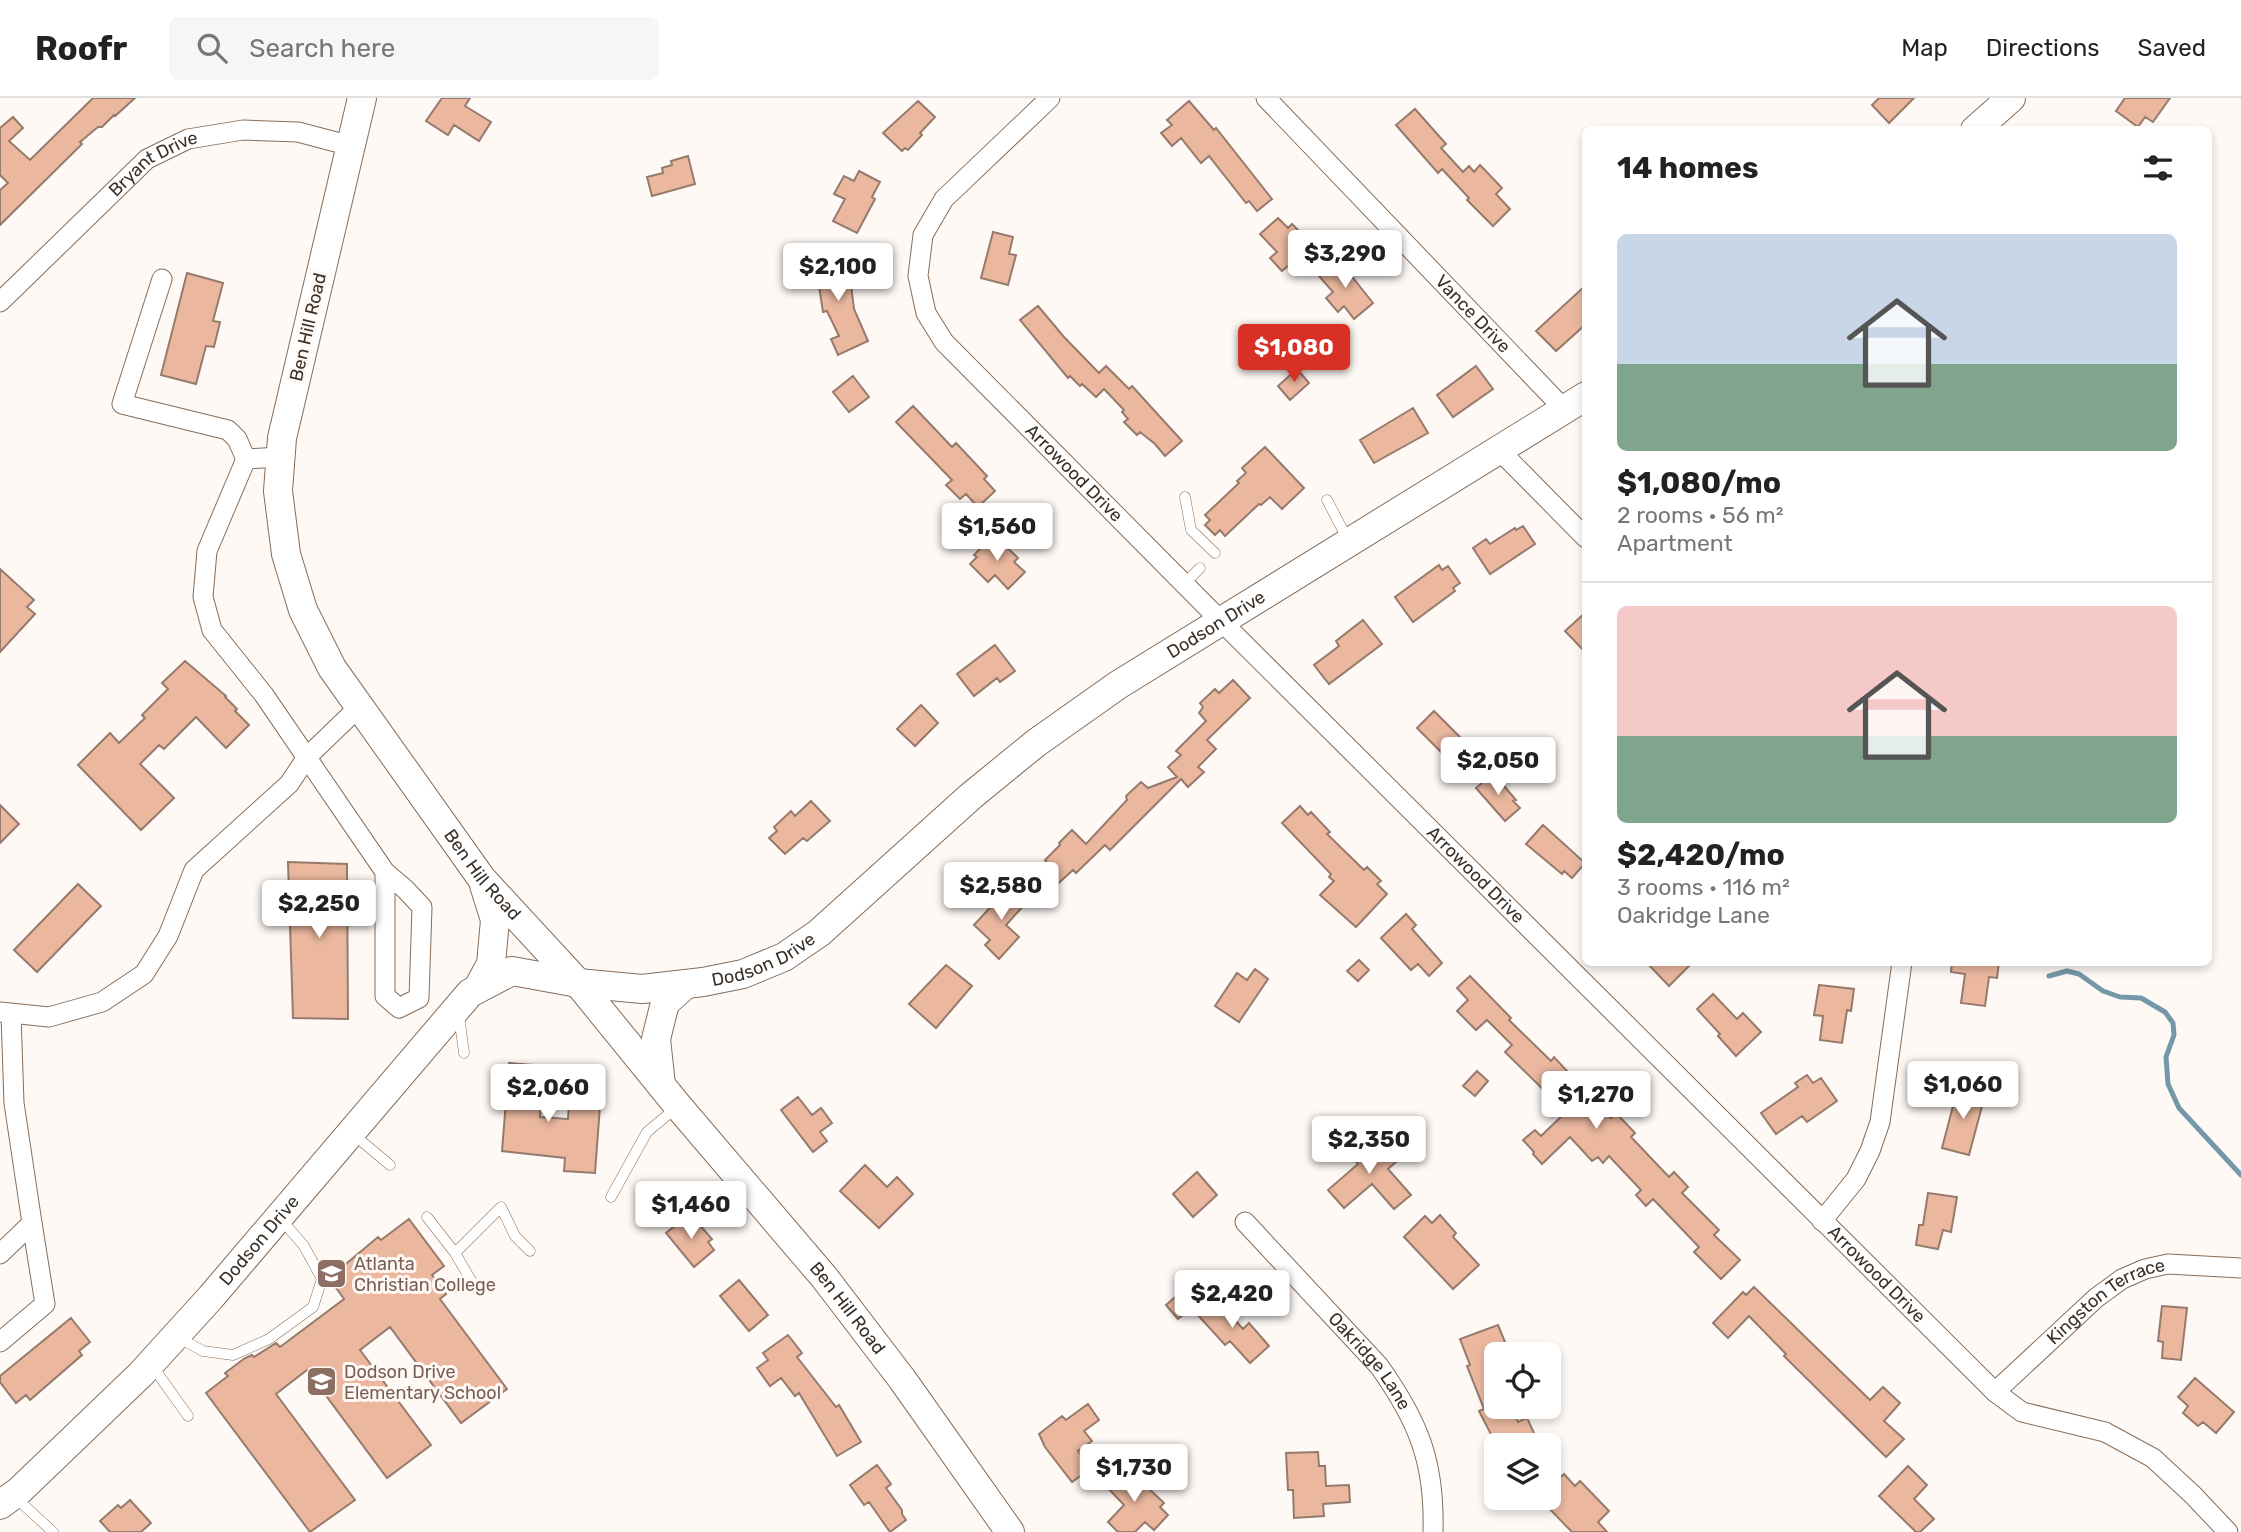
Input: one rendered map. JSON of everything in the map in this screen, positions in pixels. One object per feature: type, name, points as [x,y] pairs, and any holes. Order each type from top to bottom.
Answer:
[{"type":"street","name":"Ben Hill Road","points":[[362,98],[282,438],[278,491],[286,554],[303,610],[332,668],[482,879],[578,983],[824,1277],[902,1379],[1010,1532]]},
{"type":"street","name":"Arrowood Drive","points":[[1051,98],[944,199],[923,235],[918,276],[926,313],[944,342],[1995,1392],[2022,1412],[2105,1432],[2153,1458],[2228,1532]]},
{"type":"street","name":"Vance Drive","points":[[1266,98],[1575,403]]},
{"type":"street","points":[[1980,126],[2011,98]]},
{"type":"street","name":"Bryant Drive","points":[[0,302],[147,159],[188,139],[257,130],[298,132],[351,146]]},
{"type":"street","points":[[162,279],[122,404],[229,429],[237,439],[246,459],[207,551],[203,597],[212,631],[264,695],[385,872],[422,907],[419,998],[399,1008],[385,996],[385,872]]},
{"type":"street","name":"Dodson Drive","points":[[7,1500],[176,1336],[470,993],[512,971],[578,983],[642,989],[743,974],[784,957],[818,933],[971,796],[1036,743],[1118,685],[1575,403]]},
{"type":"street","points":[[1499,450],[1582,534]]},
{"type":"street","points":[[246,459],[281,457]]},
{"type":"street","points":[[0,1342],[46,1304],[14,1102],[6,1013],[49,1017],[102,1002],[144,974],[168,936],[194,870],[289,784],[307,757],[360,706]]},
{"type":"street","points":[[478,988],[491,964],[495,920],[482,879]]},
{"type":"street","points":[[1822,1221],[1856,1179],[1880,1122],[1901,966]]},
{"type":"street","points":[[670,1095],[656,1039],[664,1003],[686,984]]},
{"type":"street","name":"Oakridge Lane","points":[[1245,1222],[1379,1366],[1395,1388],[1412,1418],[1427,1460],[1434,1504],[1433,1532]]},
{"type":"street","points":[[0,1254],[32,1223]]},
{"type":"street","name":"Kingston Terrace","points":[[1995,1392],[2096,1298],[2122,1279],[2145,1269],[2168,1264],[2241,1268]]},
{"type":"lane","points":[[1185,497],[1191,530],[1215,553]]},
{"type":"lane","points":[[1327,500],[1349,542]]},
{"type":"lane","points":[[1184,584],[1200,568]]},
{"type":"lane","points":[[457,1007],[464,1053]]},
{"type":"lane","points":[[611,1197],[670,1095]]},
{"type":"lane","points":[[351,1132],[390,1165]]},
{"type":"lane","points":[[455,1253],[501,1207],[515,1236],[530,1251]]},
{"type":"lane","points":[[176,1336],[203,1351],[233,1355],[269,1339],[313,1307],[321,1279],[304,1246],[279,1216]]},
{"type":"lane","points":[[426,1217],[455,1253],[475,1287]]},
{"type":"lane","points":[[150,1364],[188,1416]]},
{"type":"lane","points":[[7,1500],[53,1532]]},
{"type":"building","points":[[93,98],[135,98],[80,142],[82,144],[0,225],[0,190],[8,183],[0,175],[0,128],[13,117],[23,128],[9,141],[30,160]]},
{"type":"building","points":[[442,98],[470,98],[465,106],[491,122],[479,141],[454,125],[448,135],[426,121]]},
{"type":"building","points":[[1879,98],[1914,98],[1889,123],[1872,105]]},
{"type":"building","points":[[2125,98],[2170,98],[2153,122],[2145,117],[2139,126],[2116,111]]},
{"type":"building","points":[[918,101],[935,117],[908,150],[905,148],[902,151],[883,133]]},
{"type":"building","points":[[1189,101],[1214,130],[1216,128],[1272,199],[1257,211],[1249,201],[1246,203],[1209,156],[1201,163],[1181,138],[1172,146],[1161,133],[1172,125],[1167,120]]},
{"type":"building","points":[[1415,109],[1446,144],[1441,148],[1463,172],[1469,166],[1474,172],[1480,165],[1502,188],[1496,194],[1510,209],[1493,226],[1442,169],[1438,173],[1396,125]]},
{"type":"building","points":[[688,156],[695,184],[652,196],[647,177],[663,173],[662,168],[672,165],[671,161]]},
{"type":"building","points":[[859,171],[880,182],[872,197],[875,199],[857,233],[833,221],[845,199],[834,194],[844,176],[854,181]]},
{"type":"building","points":[[1278,218],[1288,228],[1292,224],[1304,236],[1299,241],[1309,251],[1291,268],[1289,265],[1282,271],[1270,258],[1277,252],[1260,234]]},
{"type":"building","points":[[993,232],[1013,237],[1009,254],[1016,255],[1008,285],[981,278]]},
{"type":"building","points":[[1338,259],[1373,303],[1354,319],[1344,306],[1338,312],[1326,298],[1333,292],[1318,275]]},
{"type":"building","points":[[848,261],[854,309],[868,341],[838,355],[831,339],[839,336],[827,311],[823,312],[819,286],[807,288],[804,267]]},
{"type":"building","points":[[187,273],[223,283],[213,321],[220,322],[214,347],[206,346],[196,384],[161,375]]},
{"type":"building","points":[[1582,289],[1582,328],[1556,351],[1536,331]]},
{"type":"building","points":[[1038,306],[1099,373],[1106,366],[1129,389],[1132,386],[1182,441],[1165,456],[1155,444],[1140,432],[1137,435],[1124,422],[1128,419],[1122,412],[1124,410],[1104,389],[1096,397],[1082,384],[1080,386],[1070,376],[1068,378],[1020,320]]},
{"type":"building","points":[[1476,366],[1493,389],[1453,417],[1437,395]]},
{"type":"building","points":[[1297,369],[1309,383],[1290,400],[1278,386]]},
{"type":"building","points":[[853,376],[869,397],[849,412],[833,392]]},
{"type":"building","points":[[913,406],[952,447],[956,443],[987,476],[984,479],[995,491],[978,507],[966,494],[960,499],[946,485],[952,480],[896,422]]},
{"type":"building","points":[[1413,408],[1428,433],[1374,463],[1360,440]]},
{"type":"building","points":[[1265,447],[1304,488],[1282,509],[1270,497],[1225,536],[1220,530],[1215,535],[1205,525],[1210,520],[1205,515],[1239,483],[1237,481],[1246,473],[1242,468]]},
{"type":"building","points":[[1523,526],[1535,544],[1490,574],[1473,548],[1486,539],[1490,544]]},
{"type":"building","points":[[990,538],[996,544],[1000,541],[1018,558],[1014,562],[1025,572],[1008,589],[995,575],[988,582],[970,564],[977,557],[974,555]]},
{"type":"building","points":[[1439,565],[1442,570],[1448,566],[1460,583],[1453,588],[1455,591],[1413,622],[1395,597]]},
{"type":"building","points":[[0,569],[34,600],[27,607],[35,614],[0,652]]},
{"type":"building","points":[[1582,616],[1582,649],[1565,631]]},
{"type":"building","points":[[1363,620],[1382,644],[1329,684],[1314,665],[1339,646],[1336,641]]},
{"type":"building","points":[[995,645],[1015,671],[1000,682],[997,678],[974,696],[957,674]]},
{"type":"building","points":[[185,661],[226,696],[237,709],[235,711],[249,725],[226,748],[196,717],[164,749],[159,745],[140,764],[174,798],[141,830],[78,765],[110,733],[119,743],[145,718],[142,715],[168,689],[162,683]]},
{"type":"building","points":[[1233,680],[1250,698],[1207,740],[1216,749],[1198,767],[1204,772],[1188,787],[1181,779],[1110,850],[1105,845],[1076,873],[1073,870],[1052,889],[1039,875],[1049,865],[1045,860],[1059,843],[1072,830],[1086,844],[1141,782],[1148,788],[1177,777],[1168,767],[1181,755],[1176,751],[1206,721],[1199,713],[1203,707],[1200,703],[1215,689],[1219,693]]},
{"type":"building","points":[[921,705],[938,723],[915,746],[897,729]]},
{"type":"building","points":[[1434,711],[1474,751],[1457,768],[1417,728]]},
{"type":"building","points":[[1493,773],[1520,808],[1505,821],[1476,788]]},
{"type":"building","points":[[811,801],[830,821],[807,841],[803,838],[785,854],[769,838],[777,831],[774,827],[791,811],[795,816]]},
{"type":"building","points":[[0,805],[19,824],[0,843]]},
{"type":"building","points":[[1300,806],[1308,815],[1311,812],[1330,832],[1327,834],[1364,870],[1367,867],[1381,881],[1377,884],[1387,894],[1356,927],[1320,895],[1334,881],[1329,877],[1331,874],[1282,823]]},
{"type":"building","points":[[1543,825],[1582,860],[1582,866],[1572,878],[1564,871],[1562,874],[1526,844]]},
{"type":"building","points":[[288,862],[347,864],[348,1019],[293,1018]]},
{"type":"building","points":[[78,884],[101,906],[37,972],[14,950]]},
{"type":"building","points":[[1010,886],[1027,902],[1006,925],[1019,937],[999,959],[985,945],[990,940],[974,925]]},
{"type":"building","points":[[1406,914],[1416,925],[1412,929],[1442,963],[1429,976],[1418,964],[1411,970],[1381,938]]},
{"type":"building","points":[[1359,960],[1369,970],[1358,981],[1347,971]]},
{"type":"building","points":[[946,965],[972,986],[936,1028],[909,1004]]},
{"type":"building","points":[[1650,966],[1689,966],[1669,986]]},
{"type":"building","points":[[1952,966],[1998,966],[1997,978],[1989,977],[1985,1006],[1961,1003],[1965,974],[1951,972]]},
{"type":"building","points":[[1255,969],[1268,979],[1239,1022],[1215,1006],[1237,973],[1247,980]]},
{"type":"building","points":[[1470,976],[1511,1018],[1509,1020],[1551,1061],[1554,1057],[1611,1118],[1616,1113],[1635,1133],[1631,1137],[1669,1177],[1674,1172],[1688,1187],[1682,1193],[1719,1230],[1714,1235],[1740,1260],[1721,1279],[1694,1252],[1699,1247],[1653,1199],[1646,1206],[1636,1195],[1641,1190],[1609,1156],[1603,1163],[1598,1157],[1592,1161],[1570,1137],[1542,1164],[1533,1154],[1523,1140],[1535,1130],[1541,1136],[1566,1112],[1505,1052],[1512,1045],[1487,1020],[1476,1030],[1457,1011],[1468,1000],[1457,988]]},
{"type":"building","points":[[1819,985],[1854,989],[1851,1011],[1847,1010],[1842,1043],[1820,1040],[1823,1016],[1814,1015]]},
{"type":"building","points":[[1713,994],[1737,1019],[1743,1013],[1761,1032],[1736,1056],[1697,1009]]},
{"type":"building","points":[[509,1063],[544,1066],[540,1117],[568,1119],[569,1104],[600,1106],[595,1173],[564,1171],[565,1158],[502,1151]]},
{"type":"building","points":[[1477,1071],[1488,1081],[1475,1096],[1463,1086]]},
{"type":"building","points":[[1807,1075],[1813,1083],[1821,1078],[1837,1101],[1807,1122],[1802,1116],[1776,1134],[1761,1113],[1798,1087],[1795,1083]]},
{"type":"building","points":[[1958,1087],[1985,1095],[1969,1155],[1942,1148]]},
{"type":"building","points":[[798,1097],[812,1115],[821,1108],[832,1123],[820,1132],[827,1141],[813,1152],[781,1110]]},
{"type":"building","points":[[1358,1134],[1372,1151],[1380,1144],[1396,1162],[1388,1169],[1411,1195],[1394,1209],[1372,1184],[1344,1208],[1328,1190],[1358,1164],[1344,1147]]},
{"type":"building","points":[[865,1165],[887,1187],[897,1177],[913,1194],[879,1228],[840,1191]]},
{"type":"building","points":[[1197,1172],[1217,1195],[1193,1217],[1173,1194]]},
{"type":"building","points":[[1928,1193],[1957,1197],[1951,1232],[1943,1230],[1938,1249],[1916,1245],[1919,1225],[1923,1225]]},
{"type":"building","points":[[1440,1215],[1456,1233],[1453,1237],[1479,1265],[1453,1289],[1404,1237],[1425,1216],[1432,1223]]},
{"type":"building","points":[[686,1217],[693,1226],[698,1223],[712,1239],[708,1242],[714,1250],[694,1267],[666,1233]]},
{"type":"building","points":[[409,1219],[444,1266],[432,1275],[446,1294],[440,1299],[507,1389],[461,1423],[390,1327],[360,1350],[431,1445],[387,1478],[307,1370],[276,1394],[355,1500],[310,1532],[206,1393],[228,1376],[225,1373],[245,1358],[252,1355],[254,1357],[276,1343],[280,1347],[344,1299],[329,1278],[378,1237],[381,1240]]},
{"type":"building","points":[[739,1280],[768,1315],[749,1331],[720,1296]]},
{"type":"building","points":[[1754,1287],[1870,1400],[1883,1387],[1900,1403],[1884,1421],[1904,1439],[1886,1457],[1784,1356],[1786,1354],[1749,1316],[1728,1338],[1713,1323],[1743,1292],[1746,1295]]},
{"type":"building","points":[[1182,1291],[1195,1305],[1178,1319],[1166,1305]]},
{"type":"building","points":[[1214,1297],[1243,1329],[1249,1323],[1269,1346],[1250,1363],[1230,1341],[1225,1345],[1196,1313]]},
{"type":"building","points":[[2162,1306],[2187,1308],[2181,1360],[2162,1358],[2163,1342],[2158,1341]]},
{"type":"building","points":[[71,1318],[90,1342],[79,1351],[82,1355],[30,1400],[26,1395],[16,1403],[0,1382],[0,1376]]},
{"type":"building","points":[[1498,1325],[1505,1342],[1484,1342],[1484,1409],[1467,1366],[1470,1365],[1460,1339]]},
{"type":"building","points":[[788,1335],[802,1353],[797,1357],[836,1407],[839,1405],[861,1442],[837,1456],[799,1393],[795,1396],[781,1378],[770,1386],[757,1368],[768,1360],[763,1353]]},
{"type":"building","points":[[2195,1378],[2234,1412],[2216,1433],[2203,1422],[2198,1426],[2183,1413],[2188,1406],[2178,1397]]},
{"type":"building","points":[[1088,1404],[1099,1420],[1084,1431],[1092,1441],[1078,1451],[1091,1468],[1072,1482],[1045,1447],[1039,1434],[1062,1416],[1066,1420]]},
{"type":"building","points":[[1484,1409],[1484,1419],[1517,1419],[1518,1422],[1527,1419],[1534,1433],[1490,1433],[1479,1411]]},
{"type":"building","points":[[1318,1452],[1319,1466],[1325,1466],[1326,1486],[1349,1485],[1350,1502],[1323,1504],[1324,1516],[1294,1518],[1293,1490],[1288,1490],[1286,1453]]},
{"type":"building","points":[[877,1465],[891,1484],[886,1488],[906,1520],[890,1532],[869,1502],[864,1505],[850,1485]]},
{"type":"building","points":[[1908,1466],[1927,1485],[1914,1499],[1934,1519],[1920,1532],[1916,1532],[1879,1496]]},
{"type":"building","points":[[1119,1467],[1141,1488],[1144,1484],[1164,1503],[1160,1507],[1168,1515],[1154,1530],[1145,1522],[1135,1532],[1118,1532],[1108,1522],[1124,1505],[1103,1483]]},
{"type":"building","points":[[1564,1474],[1575,1486],[1580,1481],[1609,1511],[1598,1522],[1607,1532],[1572,1532],[1551,1510],[1561,1510],[1561,1477]]},
{"type":"building","points":[[130,1500],[151,1523],[141,1532],[110,1532],[100,1521],[118,1505],[121,1508]]},
{"type":"waterway","points":[[2049,976],[2067,971],[2079,974],[2103,991],[2120,997],[2141,998],[2165,1012],[2173,1023],[2174,1035],[2166,1057],[2168,1084],[2179,1108],[2241,1175]]},
{"type":"place","name":"Atlanta Christian College","points":[[331,1274]]},
{"type":"place","name":"Dodson Drive Elementary School","points":[[321,1382]]}]
